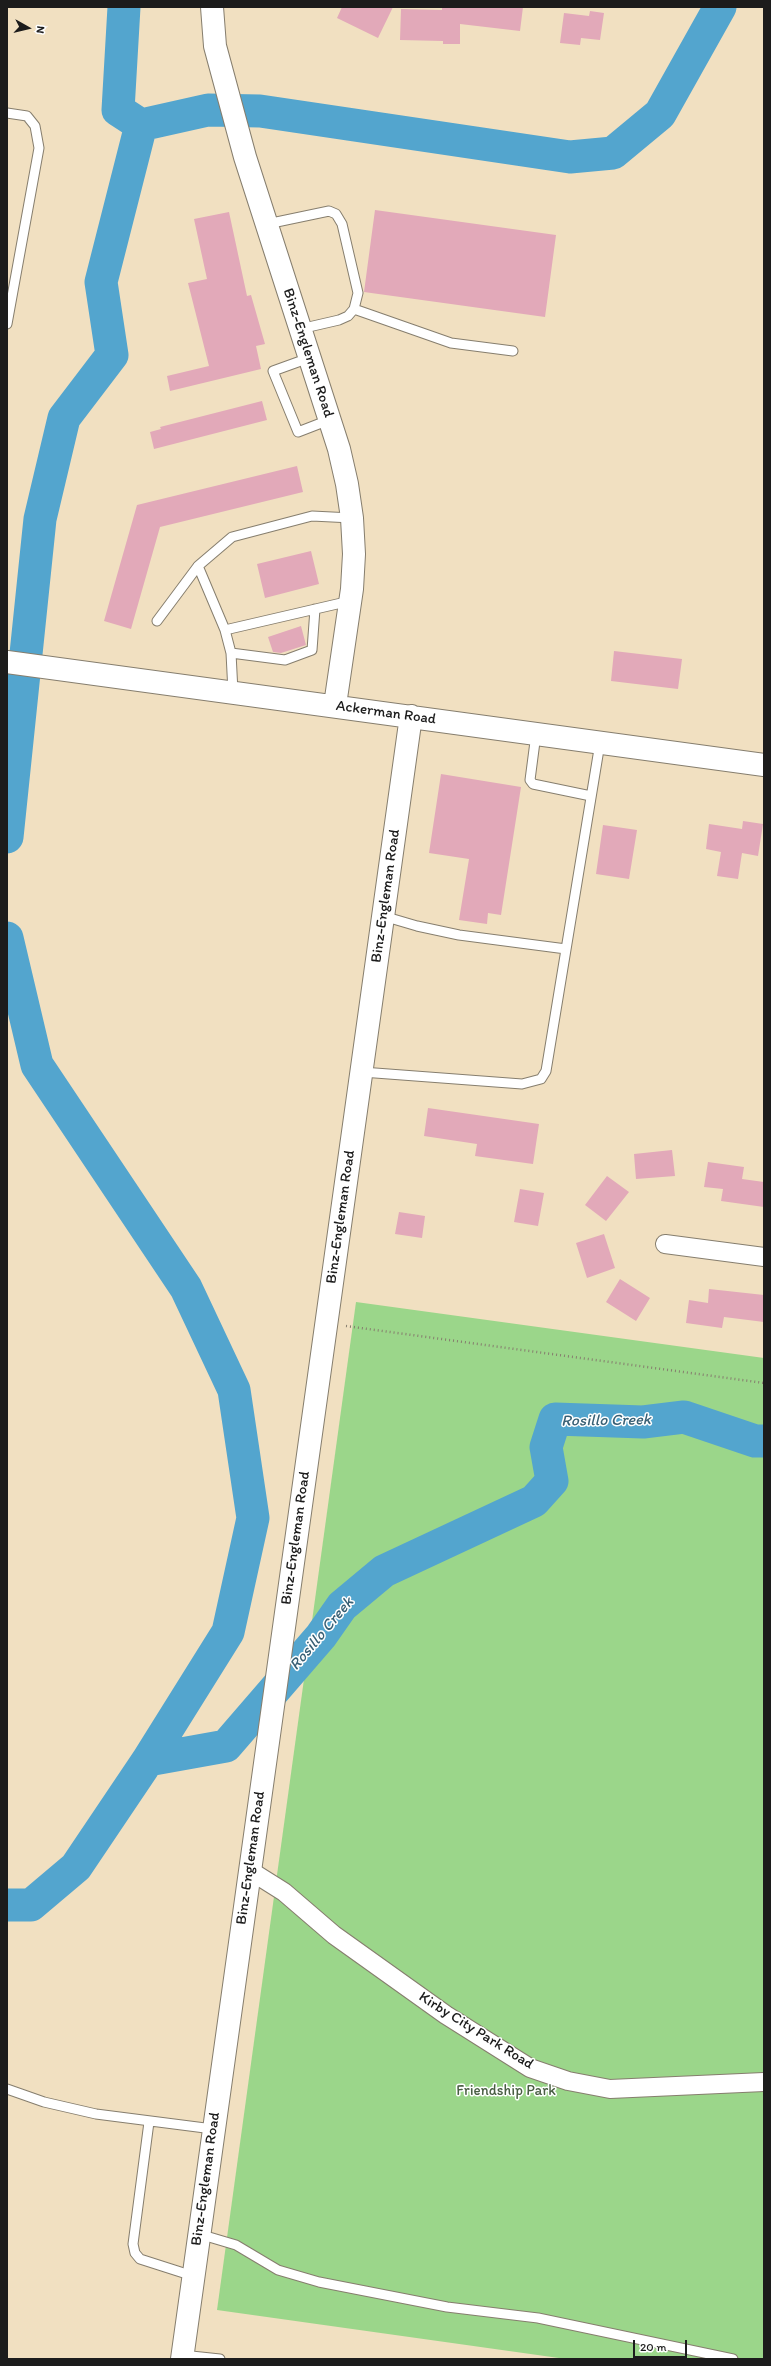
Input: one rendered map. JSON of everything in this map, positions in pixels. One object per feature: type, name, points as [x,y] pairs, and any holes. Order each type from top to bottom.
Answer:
[{"type":"street","name":"Binz-Engleman Road","points":[[212,7],[215,46],[245,156],[329,420],[347,484],[352,518],[354,554],[350,601],[335,705]]},
{"type":"street","name":"Ackerman Road","points":[[7,662],[335,705],[764,765]]},
{"type":"street","name":"Binz-Engleman Road","points":[[182,2357],[411,716]]},
{"type":"street","points":[[665,1244],[764,1257]]},
{"type":"street","name":"Kirby City Park Road","points":[[249,1870],[284,1892],[334,1935],[446,2014],[530,2068],[568,2081],[610,2089],[764,2082]]},
{"type":"lane","points":[[7,113],[27,116],[35,126],[38,148],[7,324]]},
{"type":"lane","points":[[266,224],[322,211],[329,211],[336,214],[342,224],[358,293],[354,309],[348,316],[339,320],[300,329]]},
{"type":"lane","points":[[354,309],[451,343],[513,350]]},
{"type":"lane","points":[[309,358],[273,371],[298,432],[329,420]]},
{"type":"lane","points":[[158,621],[198,566],[232,537],[312,516],[352,518]]},
{"type":"lane","points":[[198,566],[225,630],[231,653],[233,692]]},
{"type":"lane","points":[[225,630],[350,601]]},
{"type":"lane","points":[[231,653],[285,660],[312,650],[315,609]]},
{"type":"lane","points":[[536,734],[530,780],[533,784],[591,796]]},
{"type":"lane","points":[[361,1072],[522,1084],[541,1079],[546,1071],[600,743]]},
{"type":"lane","points":[[383,916],[416,926],[459,935],[566,949]]},
{"type":"lane","points":[[7,2089],[44,2102],[96,2114],[213,2130]]},
{"type":"lane","points":[[149,2122],[133,2244],[134,2253],[140,2259],[193,2276]]},
{"type":"lane","points":[[199,2234],[236,2245],[278,2270],[319,2282],[447,2307],[538,2318],[733,2359]]},
{"type":"lane","points":[[182,2357],[220,2359]]},
{"type":"path","points":[[326,1324],[764,1383]]},
{"type":"green space","name":"Friendship Park","points":[[356,1302],[764,1358],[764,2359],[566,2359],[217,2310]]},
{"type":"building","points":[[342,7],[393,7],[378,38],[337,18]]},
{"type":"building","points":[[442,7],[523,7],[520,31],[460,24],[460,44],[443,44],[443,41],[400,40],[401,9],[442,10]]},
{"type":"building","points":[[590,11],[604,13],[600,40],[581,38],[580,45],[560,43],[564,13],[589,16]]},
{"type":"building","points":[[375,210],[556,235],[545,317],[364,292]]},
{"type":"building","points":[[229,212],[247,296],[251,295],[265,344],[256,346],[261,369],[170,391],[167,376],[209,366],[188,283],[207,279],[194,219]]},
{"type":"building","points":[[262,401],[267,420],[154,449],[150,432],[161,429],[160,427]]},
{"type":"building","points":[[297,466],[303,492],[160,527],[131,629],[104,621],[137,505]]},
{"type":"building","points":[[311,551],[319,584],[265,598],[257,564]]},
{"type":"building","points":[[301,626],[306,645],[281,653],[273,652],[268,637]]},
{"type":"building","points":[[614,651],[682,659],[678,689],[611,681]]},
{"type":"building","points":[[441,774],[521,787],[501,915],[488,913],[487,924],[459,920],[469,859],[429,853]]},
{"type":"building","points":[[743,821],[763,824],[758,856],[742,853],[738,879],[717,876],[721,852],[706,849],[709,824],[742,829]]},
{"type":"building","points":[[603,825],[637,830],[629,879],[596,874]]},
{"type":"building","points":[[428,1108],[539,1124],[533,1164],[475,1156],[477,1144],[424,1136]]},
{"type":"building","points":[[672,1150],[675,1176],[636,1179],[634,1154]]},
{"type":"building","points":[[708,1162],[744,1167],[742,1179],[764,1182],[764,1207],[721,1201],[723,1189],[704,1187]]},
{"type":"building","points":[[607,1176],[629,1192],[606,1221],[585,1205]]},
{"type":"building","points":[[520,1189],[544,1193],[538,1226],[514,1222]]},
{"type":"building","points":[[399,1212],[425,1216],[422,1238],[395,1234]]},
{"type":"building","points":[[604,1234],[615,1268],[587,1278],[576,1243]]},
{"type":"building","points":[[620,1279],[650,1298],[636,1321],[606,1302]]},
{"type":"building","points":[[709,1289],[764,1295],[764,1322],[724,1317],[722,1328],[686,1323],[689,1300],[708,1303]]},
{"type":"waterway","points":[[124,7],[118,110],[141,125]]},
{"type":"waterway","points":[[7,837],[40,519],[64,418],[112,355],[101,282],[141,125],[208,110],[260,111],[570,157],[613,153],[660,114],[720,7]]},
{"type":"waterway","points":[[7,938],[37,1065],[186,1288],[234,1390],[253,1518],[228,1632],[148,1760]]},
{"type":"waterway","name":"Rosillo Creek","points":[[7,1905],[31,1905],[76,1867],[148,1760],[226,1746],[321,1636],[342,1606],[384,1571],[534,1501],[552,1481],[546,1447],[555,1419],[643,1422],[684,1417],[755,1441],[764,1441]]}]
